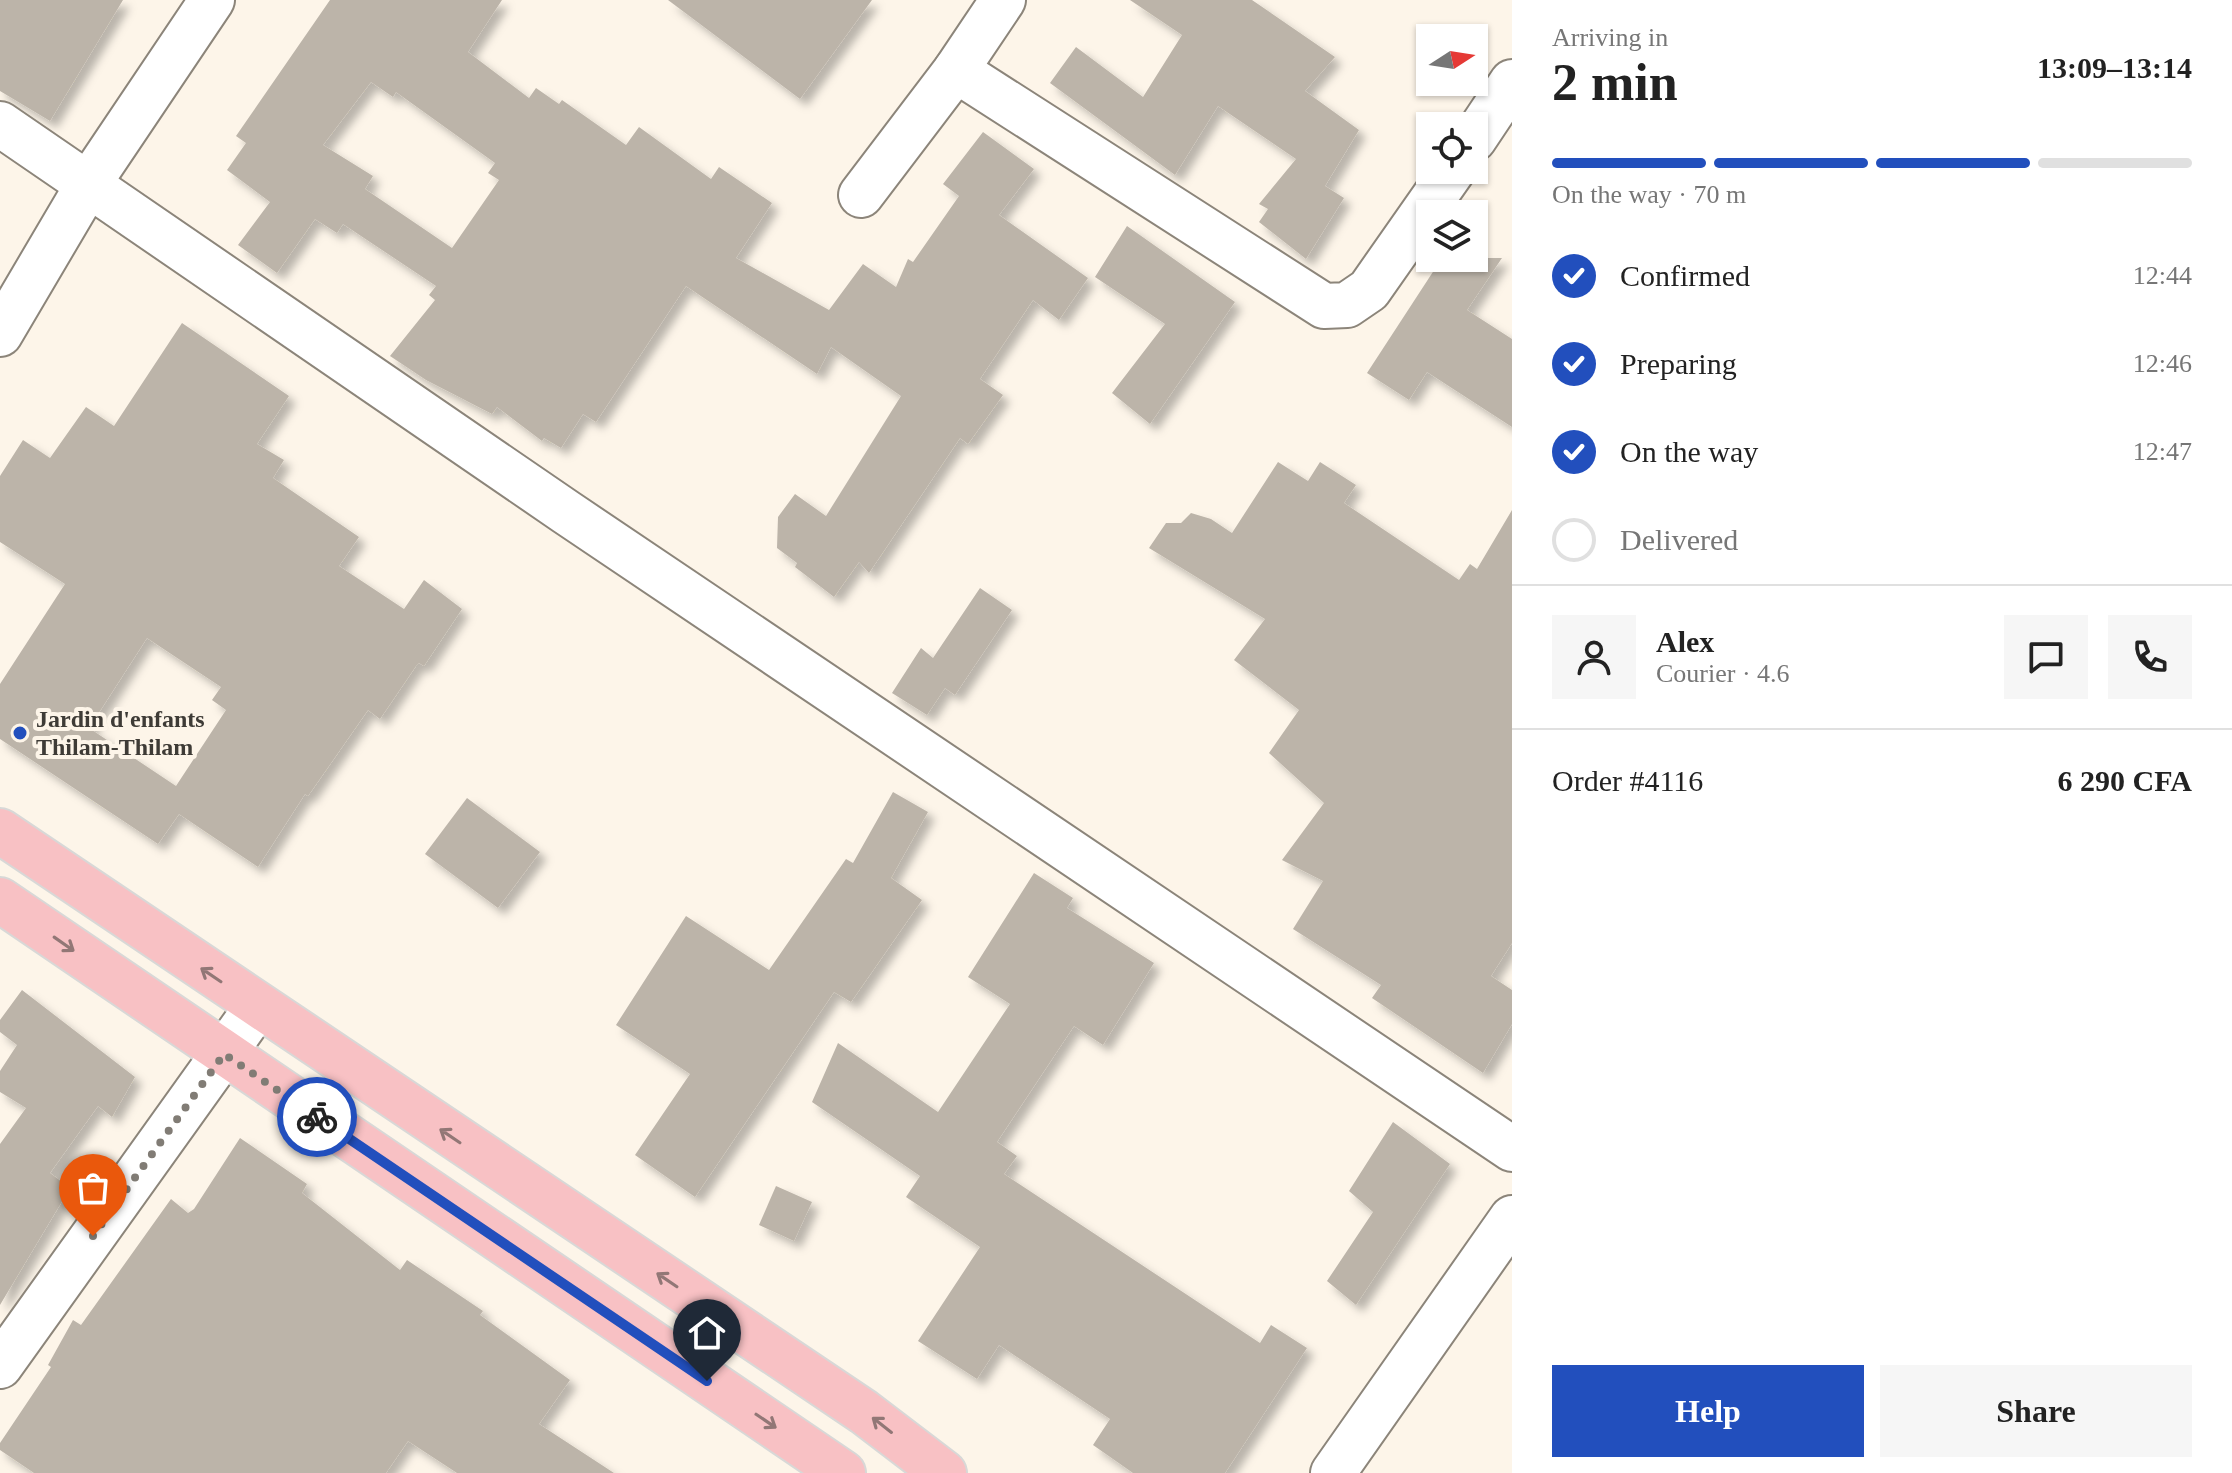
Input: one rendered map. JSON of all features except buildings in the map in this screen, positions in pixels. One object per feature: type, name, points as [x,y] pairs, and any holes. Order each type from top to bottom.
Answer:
[{"type":"main road","points":[[0,831],[257,1007],[864,1412],[944,1473]]},
{"type":"main road","points":[[0,900],[843,1473]]},
{"type":"street","points":[[0,334],[89,183],[212,0]]},
{"type":"street","points":[[861,195],[956,70],[1003,0]]},
{"type":"street","points":[[956,70],[1324,306],[1347,305],[1369,290],[1443,184]]},
{"type":"street","points":[[1488,118],[1512,82]]},
{"type":"street","points":[[0,124],[553,503],[1512,1149]]},
{"type":"street","points":[[0,1366],[257,1007]]},
{"type":"street","points":[[1333,1473],[1512,1218]]},
{"type":"way so far","points":[[93,1236],[224,1054],[317,1117]]},
{"type":"place","name":"Jardin d'enfants Thilam-Thilam","points":[[20,733]]},
{"type":"route","points":[[317,1117],[707,1381]]}]
